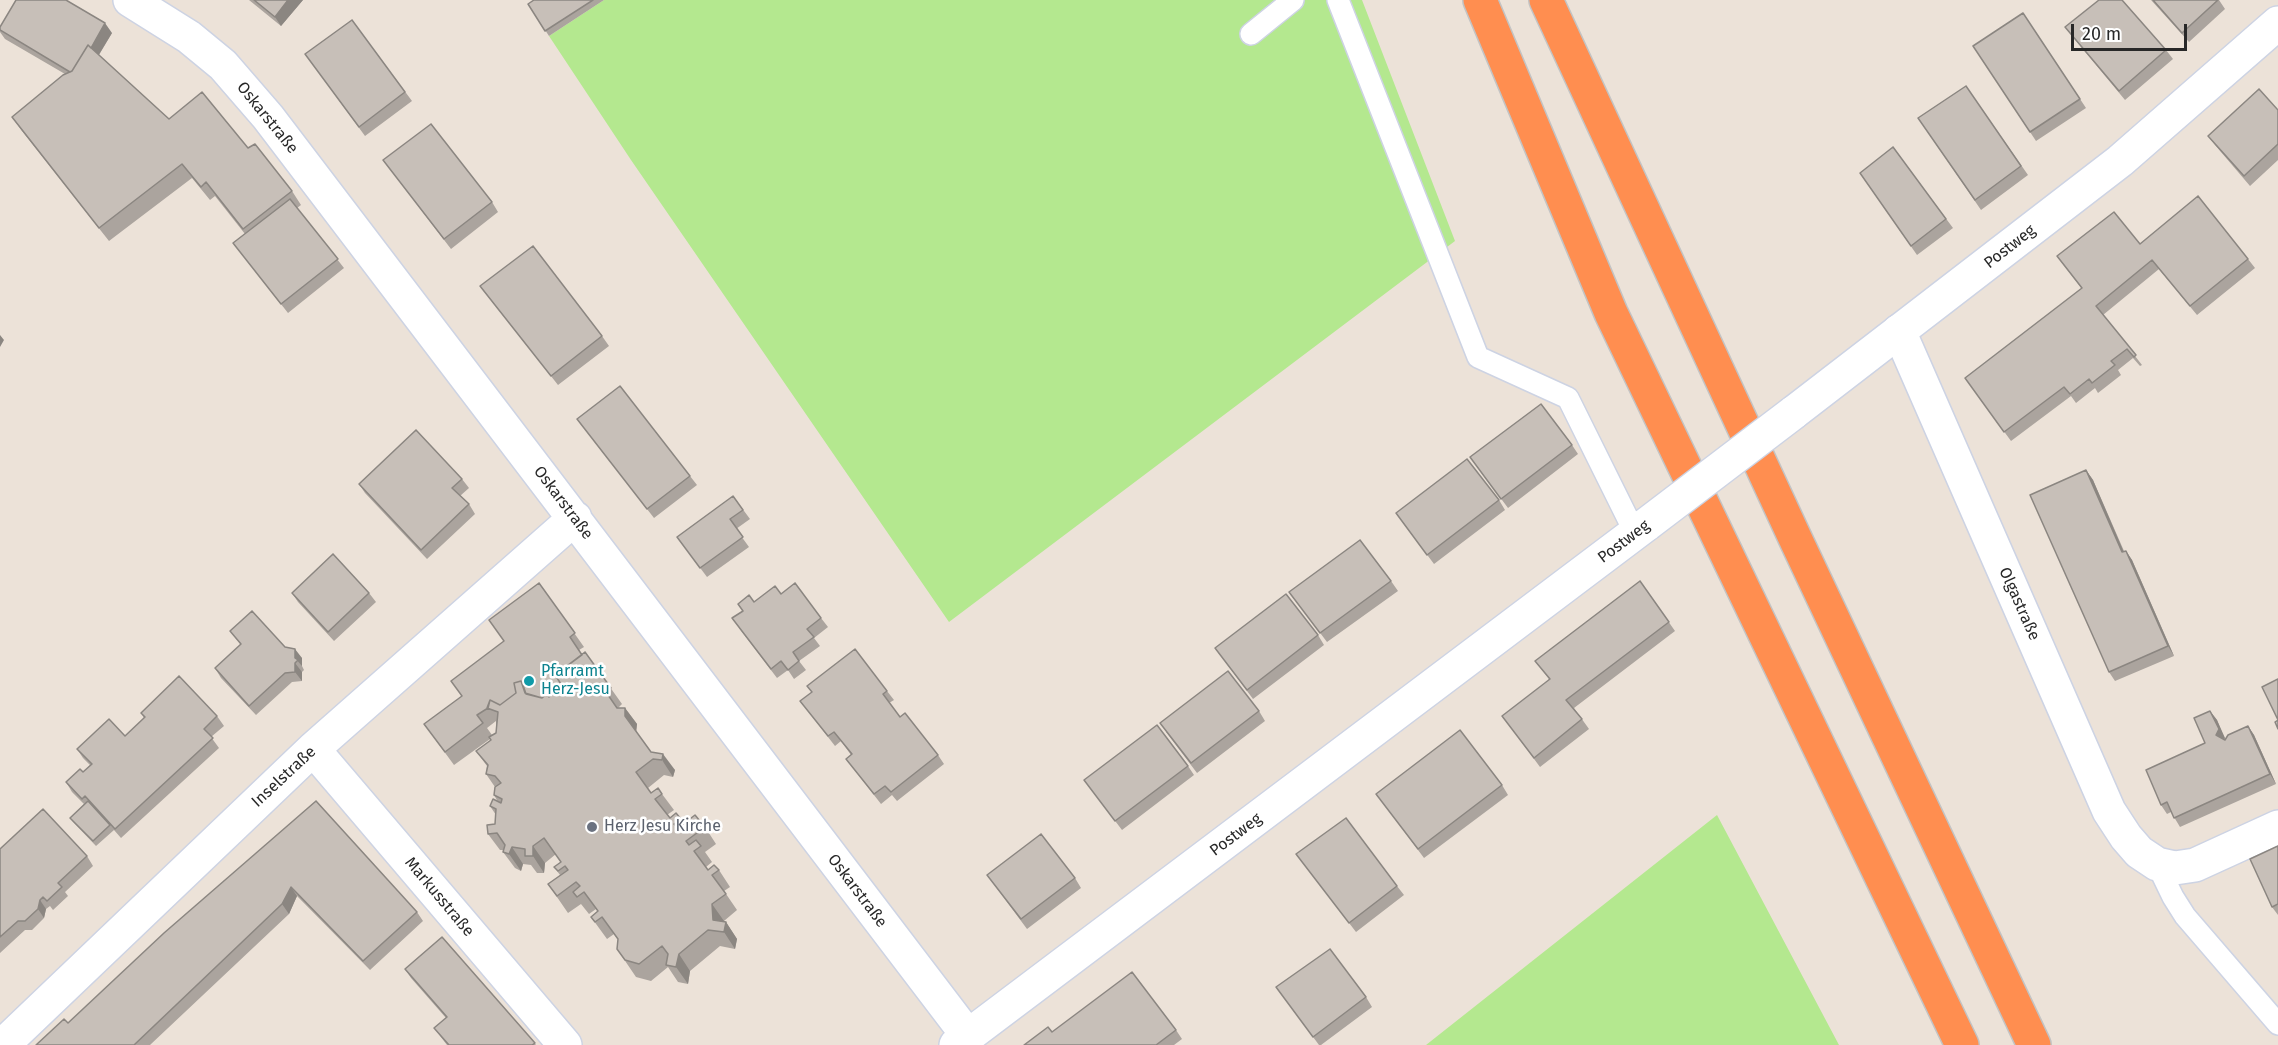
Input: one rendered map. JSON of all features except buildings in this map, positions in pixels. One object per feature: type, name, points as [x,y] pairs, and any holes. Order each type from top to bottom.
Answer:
[{"type":"highway","points":[[1480,0],[1611,313],[1962,1045]]},
{"type":"highway","points":[[1546,0],[1790,528],[2034,1045]]},
{"type":"street","name":"Oskarstraße","points":[[130,0],[189,37],[223,65],[268,117],[575,518],[962,1041]]},
{"type":"street","name":"Postweg","points":[[962,1041],[1641,529],[2120,161],[2278,22]]},
{"type":"street","name":"Olgastraße","points":[[1899,331],[2109,811],[2139,852],[2157,864]]},
{"type":"street","name":"Inselstraße","points":[[3,1045],[313,749],[575,518]]},
{"type":"street","name":"Markusstraße","points":[[313,749],[565,1045]]},
{"type":"street","points":[[2157,864],[2175,868],[2195,865],[2278,827]]},
{"type":"lane","points":[[1251,34],[1293,0]]},
{"type":"lane","points":[[1338,0],[1478,357],[1568,398],[1641,529]]},
{"type":"lane","points":[[2157,864],[2173,897],[2186,916],[2278,1024]]},
{"type":"green space","points":[[604,0],[1362,0],[1455,241],[949,622],[631,160],[549,36]]},
{"type":"green space","points":[[1717,815],[1839,1045],[1426,1045]]},
{"type":"place","name":"Pfarramt Herz-Jesu","points":[[529,681]]},
{"type":"place","name":"Herz Jesu Kirche","points":[[592,827]]}]
